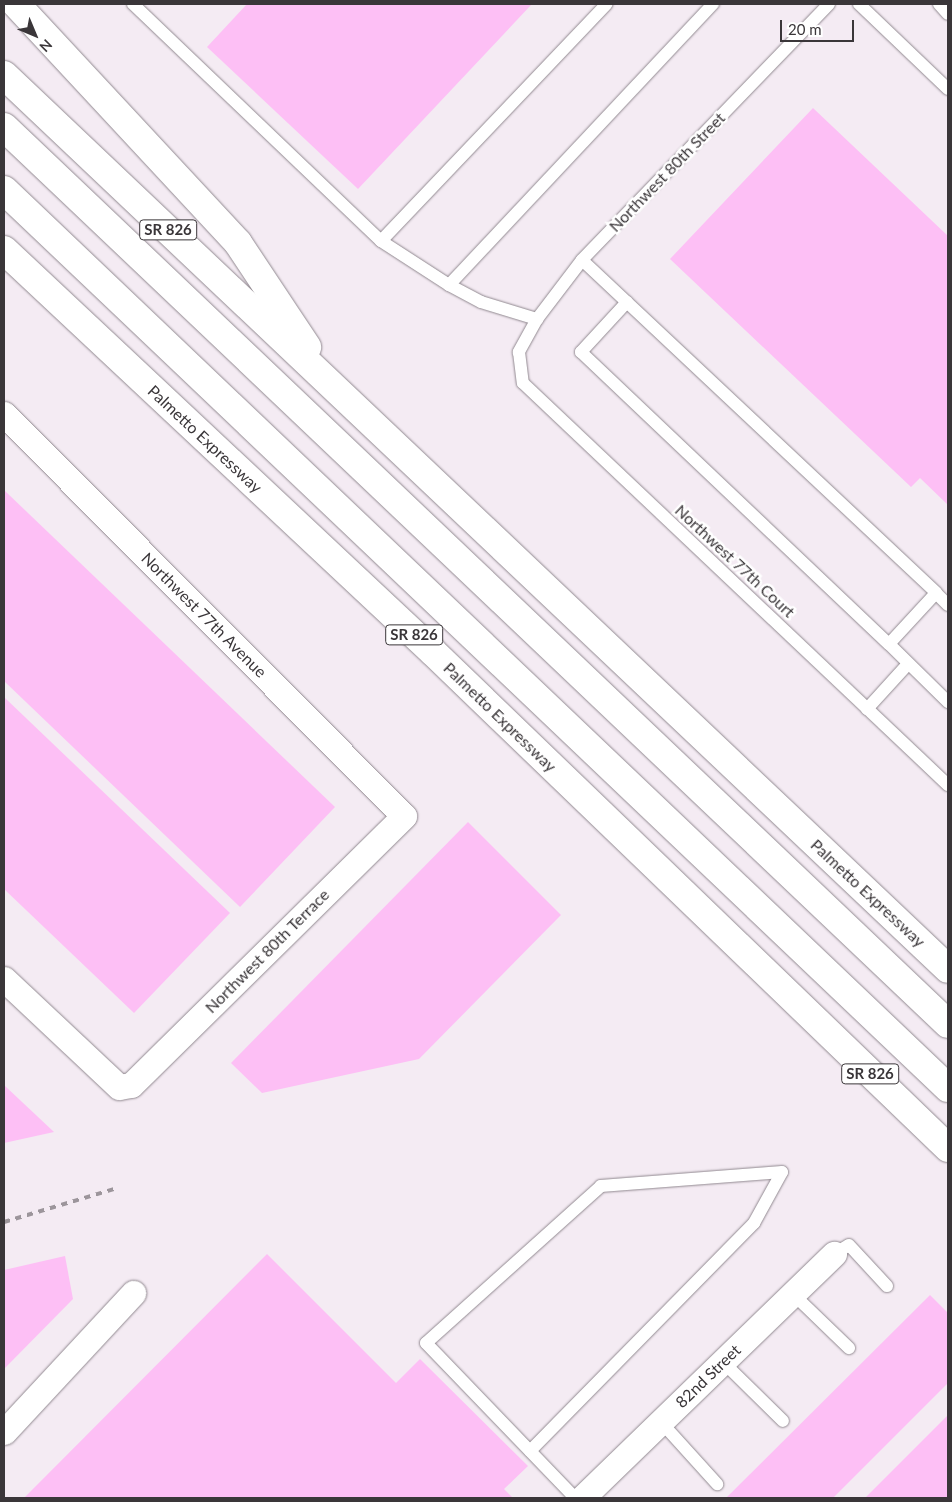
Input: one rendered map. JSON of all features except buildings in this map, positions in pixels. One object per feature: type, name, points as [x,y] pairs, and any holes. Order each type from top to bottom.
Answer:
[{"type":"highway","points":[[16,4],[238,243],[333,385]]},
{"type":"highway","name":"Palmetto Expressway","points":[[4,75],[948,969]]},
{"type":"highway","points":[[4,127],[939,1016]]},
{"type":"highway","points":[[4,190],[948,1088]]},
{"type":"highway","name":"Palmetto Expressway","points":[[4,250],[440,659],[819,1026],[948,1148]]},
{"type":"street","name":"Northwest 77th Avenue","points":[[4,414],[404,816]]},
{"type":"street","name":"Northwest 80th Terrace","points":[[4,980],[119,1087],[131,1086],[404,816]]},
{"type":"street","name":"82nd Street","points":[[582,1498],[834,1254]]},
{"type":"street","points":[[4,1432],[133,1293]]},
{"type":"lane","points":[[133,4],[381,240],[449,285],[481,302],[537,319]]},
{"type":"lane","points":[[381,240],[607,4]]},
{"type":"lane","points":[[449,285],[713,4]]},
{"type":"lane","name":"Northwest 80th Street","points":[[519,352],[537,319],[582,260],[828,4]]},
{"type":"lane","points":[[860,4],[948,89]]},
{"type":"lane","points":[[939,4],[948,14]]},
{"type":"lane","points":[[582,260],[948,604]]},
{"type":"lane","points":[[627,302],[580,352],[948,702]]},
{"type":"lane","name":"Northwest 77th Court","points":[[519,352],[523,383],[948,785]]},
{"type":"lane","points":[[889,644],[936,593]]},
{"type":"lane","points":[[867,709],[908,664]]},
{"type":"lane","points":[[530,1451],[754,1223],[782,1172],[601,1186],[426,1343],[575,1498]]},
{"type":"lane","points":[[834,1254],[849,1244],[887,1286]]},
{"type":"lane","points":[[793,1294],[849,1348]]},
{"type":"lane","points":[[723,1362],[783,1421]]},
{"type":"lane","points":[[661,1422],[717,1484]]},
{"type":"railway","points":[[4,1222],[117,1188]]}]
